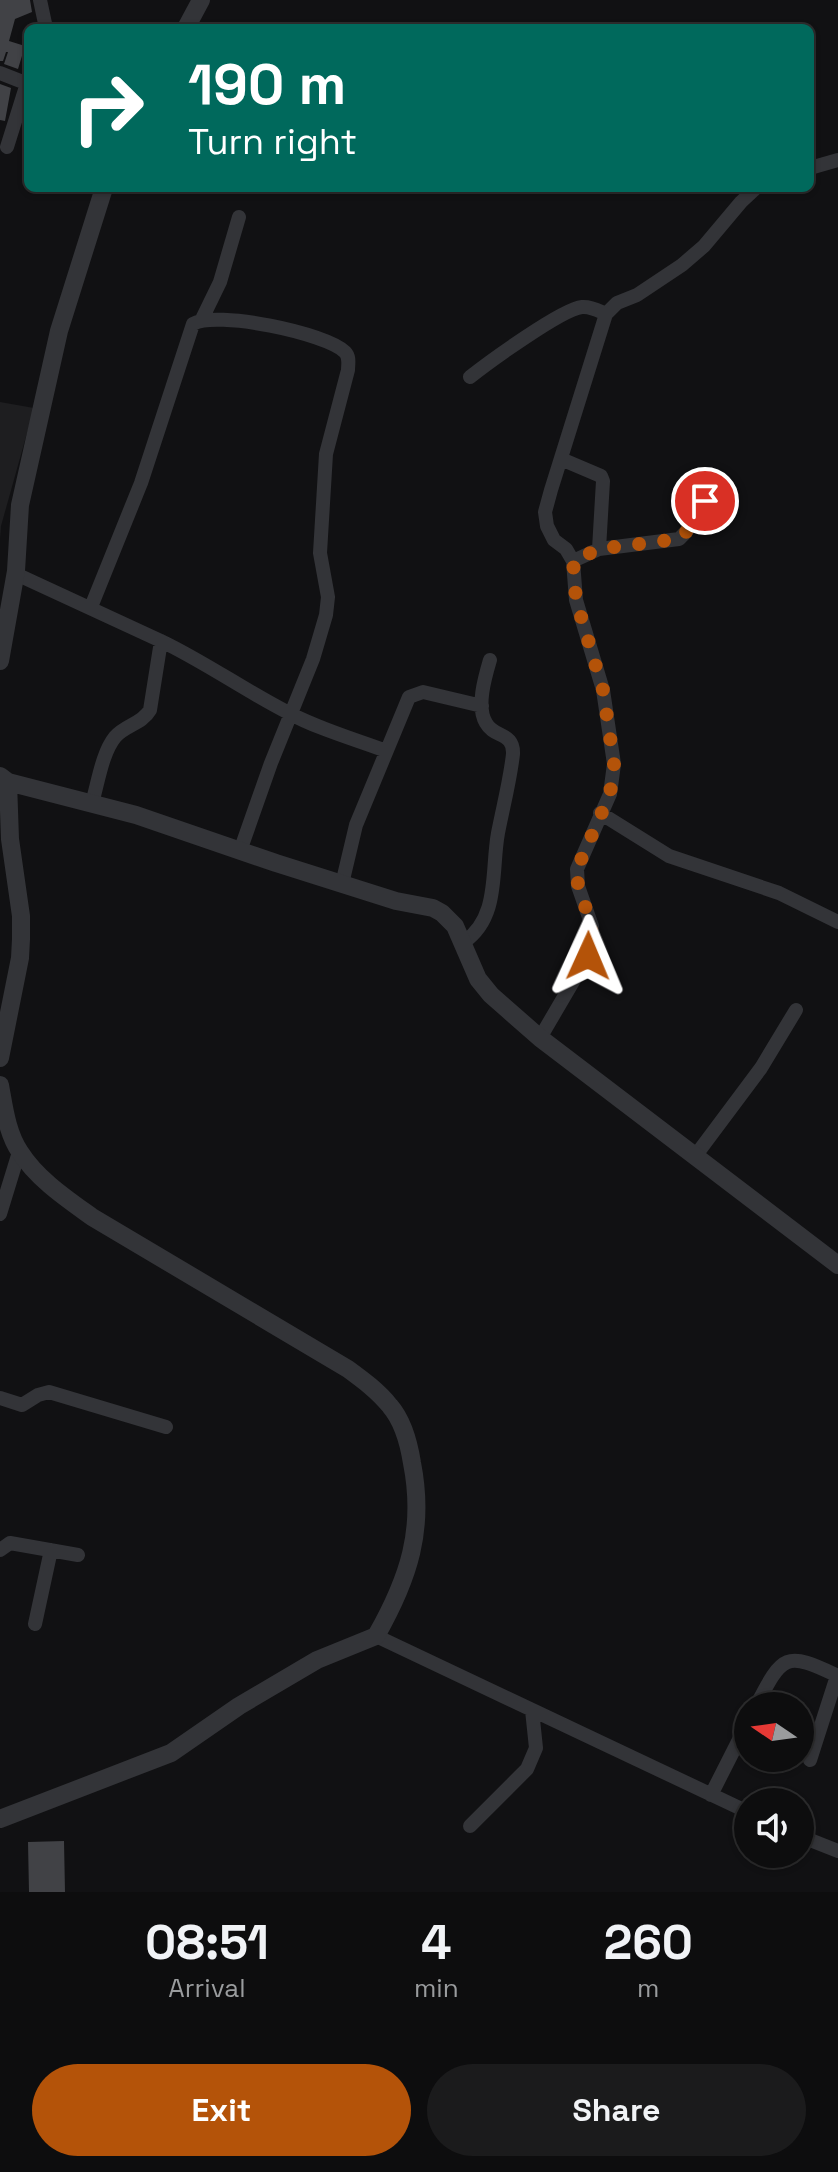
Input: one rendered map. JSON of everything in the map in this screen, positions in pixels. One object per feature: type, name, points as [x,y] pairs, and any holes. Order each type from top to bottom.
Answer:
[{"type":"street","points":[[40,0],[45,24]]},
{"type":"street","points":[[188,24],[201,0]]},
{"type":"street","points":[[0,73],[24,81]]},
{"type":"street","points":[[7,147],[24,92]]},
{"type":"street","points":[[814,167],[838,160]]},
{"type":"street","points":[[0,661],[16,574],[20,505],[55,345],[103,192]]},
{"type":"street","points":[[540,1038],[588,956],[592,926],[578,886],[577,869],[610,794],[614,774],[611,728],[603,690],[578,609],[573,561],[549,534],[546,520],[551,490],[606,314],[617,303],[645,290],[682,265],[704,246],[752,192]]},
{"type":"street","points":[[91,607],[141,483],[191,326],[202,319],[220,282],[239,217]]},
{"type":"street","points":[[470,377],[571,311],[586,307],[606,314]]},
{"type":"street","points":[[202,319],[225,319],[297,331],[325,341],[348,357],[348,370],[326,454],[320,553],[328,597],[326,615],[313,659],[240,851]]},
{"type":"street","points":[[561,459],[601,476],[599,549]]},
{"type":"street","points":[[573,561],[599,549],[679,539],[705,501]]},
{"type":"street","points":[[16,574],[202,660],[250,692],[291,714],[386,751]]},
{"type":"street","points":[[92,803],[112,742],[122,730],[144,718],[150,710],[161,641]]},
{"type":"street","points":[[464,942],[473,936],[492,897],[496,881],[496,846],[513,754],[513,745],[508,738],[490,729],[484,721],[482,706],[490,660]]},
{"type":"street","points":[[342,884],[356,825],[409,697],[423,692],[482,706]]},
{"type":"street","points":[[0,1058],[21,939],[21,916],[4,779],[148,819],[396,901],[433,908],[449,919],[464,942],[484,987],[540,1038],[838,1265]]},
{"type":"street","points":[[600,813],[669,856],[779,893],[838,922]]},
{"type":"street","points":[[696,1155],[761,1068],[796,1010]]},
{"type":"street","points":[[0,1085],[11,1143],[0,1214]]},
{"type":"street","points":[[0,1819],[171,1753],[239,1706],[317,1660],[376,1636],[413,1555],[417,1529],[417,1488],[410,1449],[392,1408],[377,1391],[348,1369],[92,1217],[63,1196],[11,1143]]},
{"type":"street","points":[[0,1398],[22,1405],[49,1392],[166,1427]]},
{"type":"street","points":[[0,1550],[10,1543],[78,1555]]},
{"type":"street","points":[[35,1624],[51,1550]]},
{"type":"street","points":[[376,1636],[734,1806]]},
{"type":"street","points":[[764,1692],[780,1664],[790,1659],[804,1660],[838,1676],[814,1748]]},
{"type":"street","points":[[470,1826],[527,1769],[536,1748],[532,1710]]},
{"type":"street","points":[[711,1795],[734,1750]]},
{"type":"street","points":[[814,1842],[838,1851]]},
{"type":"shaded area","points":[[0,402],[34,408],[0,539]]},
{"type":"building","points":[[0,0],[30,0],[32,12],[15,19],[9,41],[24,46],[18,69],[4,64],[8,52],[0,61]]},
{"type":"building","points":[[0,84],[11,88],[5,121],[0,120]]},
{"type":"building","points":[[64,1841],[65,1892],[29,1892],[28,1842]]},
{"type":"route","points":[[588,956],[592,926],[576,876],[580,858],[610,794],[614,764],[603,690],[576,600],[573,561],[599,549],[679,539],[705,501]]}]
